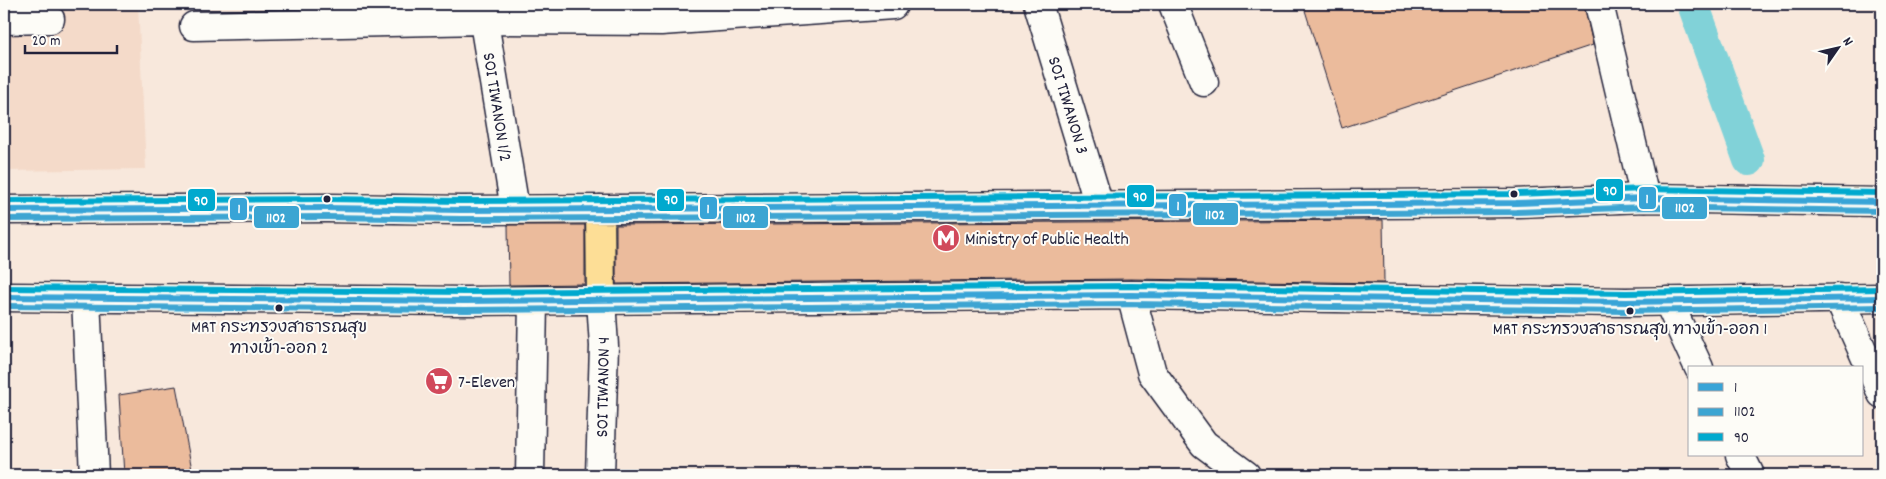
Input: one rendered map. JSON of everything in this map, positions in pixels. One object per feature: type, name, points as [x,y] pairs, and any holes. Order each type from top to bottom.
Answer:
[{"type":"main road","points":[[4,210],[600,209],[1516,203],[1645,198],[1882,202]]},
{"type":"main road","points":[[600,209],[601,300]]},
{"type":"main road","points":[[4,297],[533,301],[1132,295],[1626,302],[1882,298]]},
{"type":"street","name":"SOI TIWANON 3","points":[[1038,4],[1099,206]]},
{"type":"street","points":[[1173,4],[1204,82]]},
{"type":"street","points":[[1599,4],[1645,198]]},
{"type":"street","points":[[194,26],[482,12],[661,21],[893,5]]},
{"type":"street","name":"SOI TIWANON 1/2","points":[[482,12],[515,209]]},
{"type":"street","points":[[4,20],[50,19]]},
{"type":"street","points":[[1132,295],[1152,373],[1204,444],[1246,475]]},
{"type":"street","points":[[86,298],[94,475]]},
{"type":"street","points":[[1838,298],[1882,394]]},
{"type":"street","name":"SOI TIWANON 4","points":[[600,475],[604,346],[601,300]]},
{"type":"street","points":[[530,475],[533,301]]},
{"type":"street","points":[[1668,301],[1698,366]]},
{"type":"street","points":[[1740,456],[1750,475]]},
{"type":"shaded area","points":[[4,4],[138,4],[146,169],[4,171]]},
{"type":"building","points":[[1303,4],[1584,4],[1593,45],[1342,128]]},
{"type":"building","points":[[1383,220],[1384,283],[1131,279],[616,284],[616,225]]},
{"type":"building","points":[[508,225],[585,225],[585,284],[509,285]]},
{"type":"building","points":[[176,386],[193,475],[124,475],[119,395]]},
{"type":"waterway","points":[[1693,4],[1749,160]]},
{"type":"transit line","name":"90","points":[[4,201],[327,199],[461,201],[1516,194],[1645,189],[1882,193]]},
{"type":"transit line","name":"1","points":[[4,210],[327,208],[461,210],[1516,203],[1645,198],[1882,202]]},
{"type":"transit line","name":"1102","points":[[4,219],[327,217],[461,219],[1516,212],[1645,207],[1882,211]]},
{"type":"transit line","name":"90","points":[[4,288],[465,292],[1131,286],[1626,293],[1882,289]]},
{"type":"transit line","name":"1","points":[[4,297],[465,301],[1131,295],[1626,302],[1882,298]]},
{"type":"transit line","name":"1102","points":[[4,306],[465,310],[1131,304],[1626,311],[1882,307]]},
{"type":"place","name":"Ministry of Public Health","points":[[946,238]]},
{"type":"place","name":"MRT กระทรวงสาธารณสุข ทางเข้า-ออก 2","points":[[279,308]]},
{"type":"place","name":"MRT กระทรวงสาธารณสุข ทางเข้า-ออก 1","points":[[1630,311]]},
{"type":"place","name":"7-Eleven","points":[[439,381]]}]
